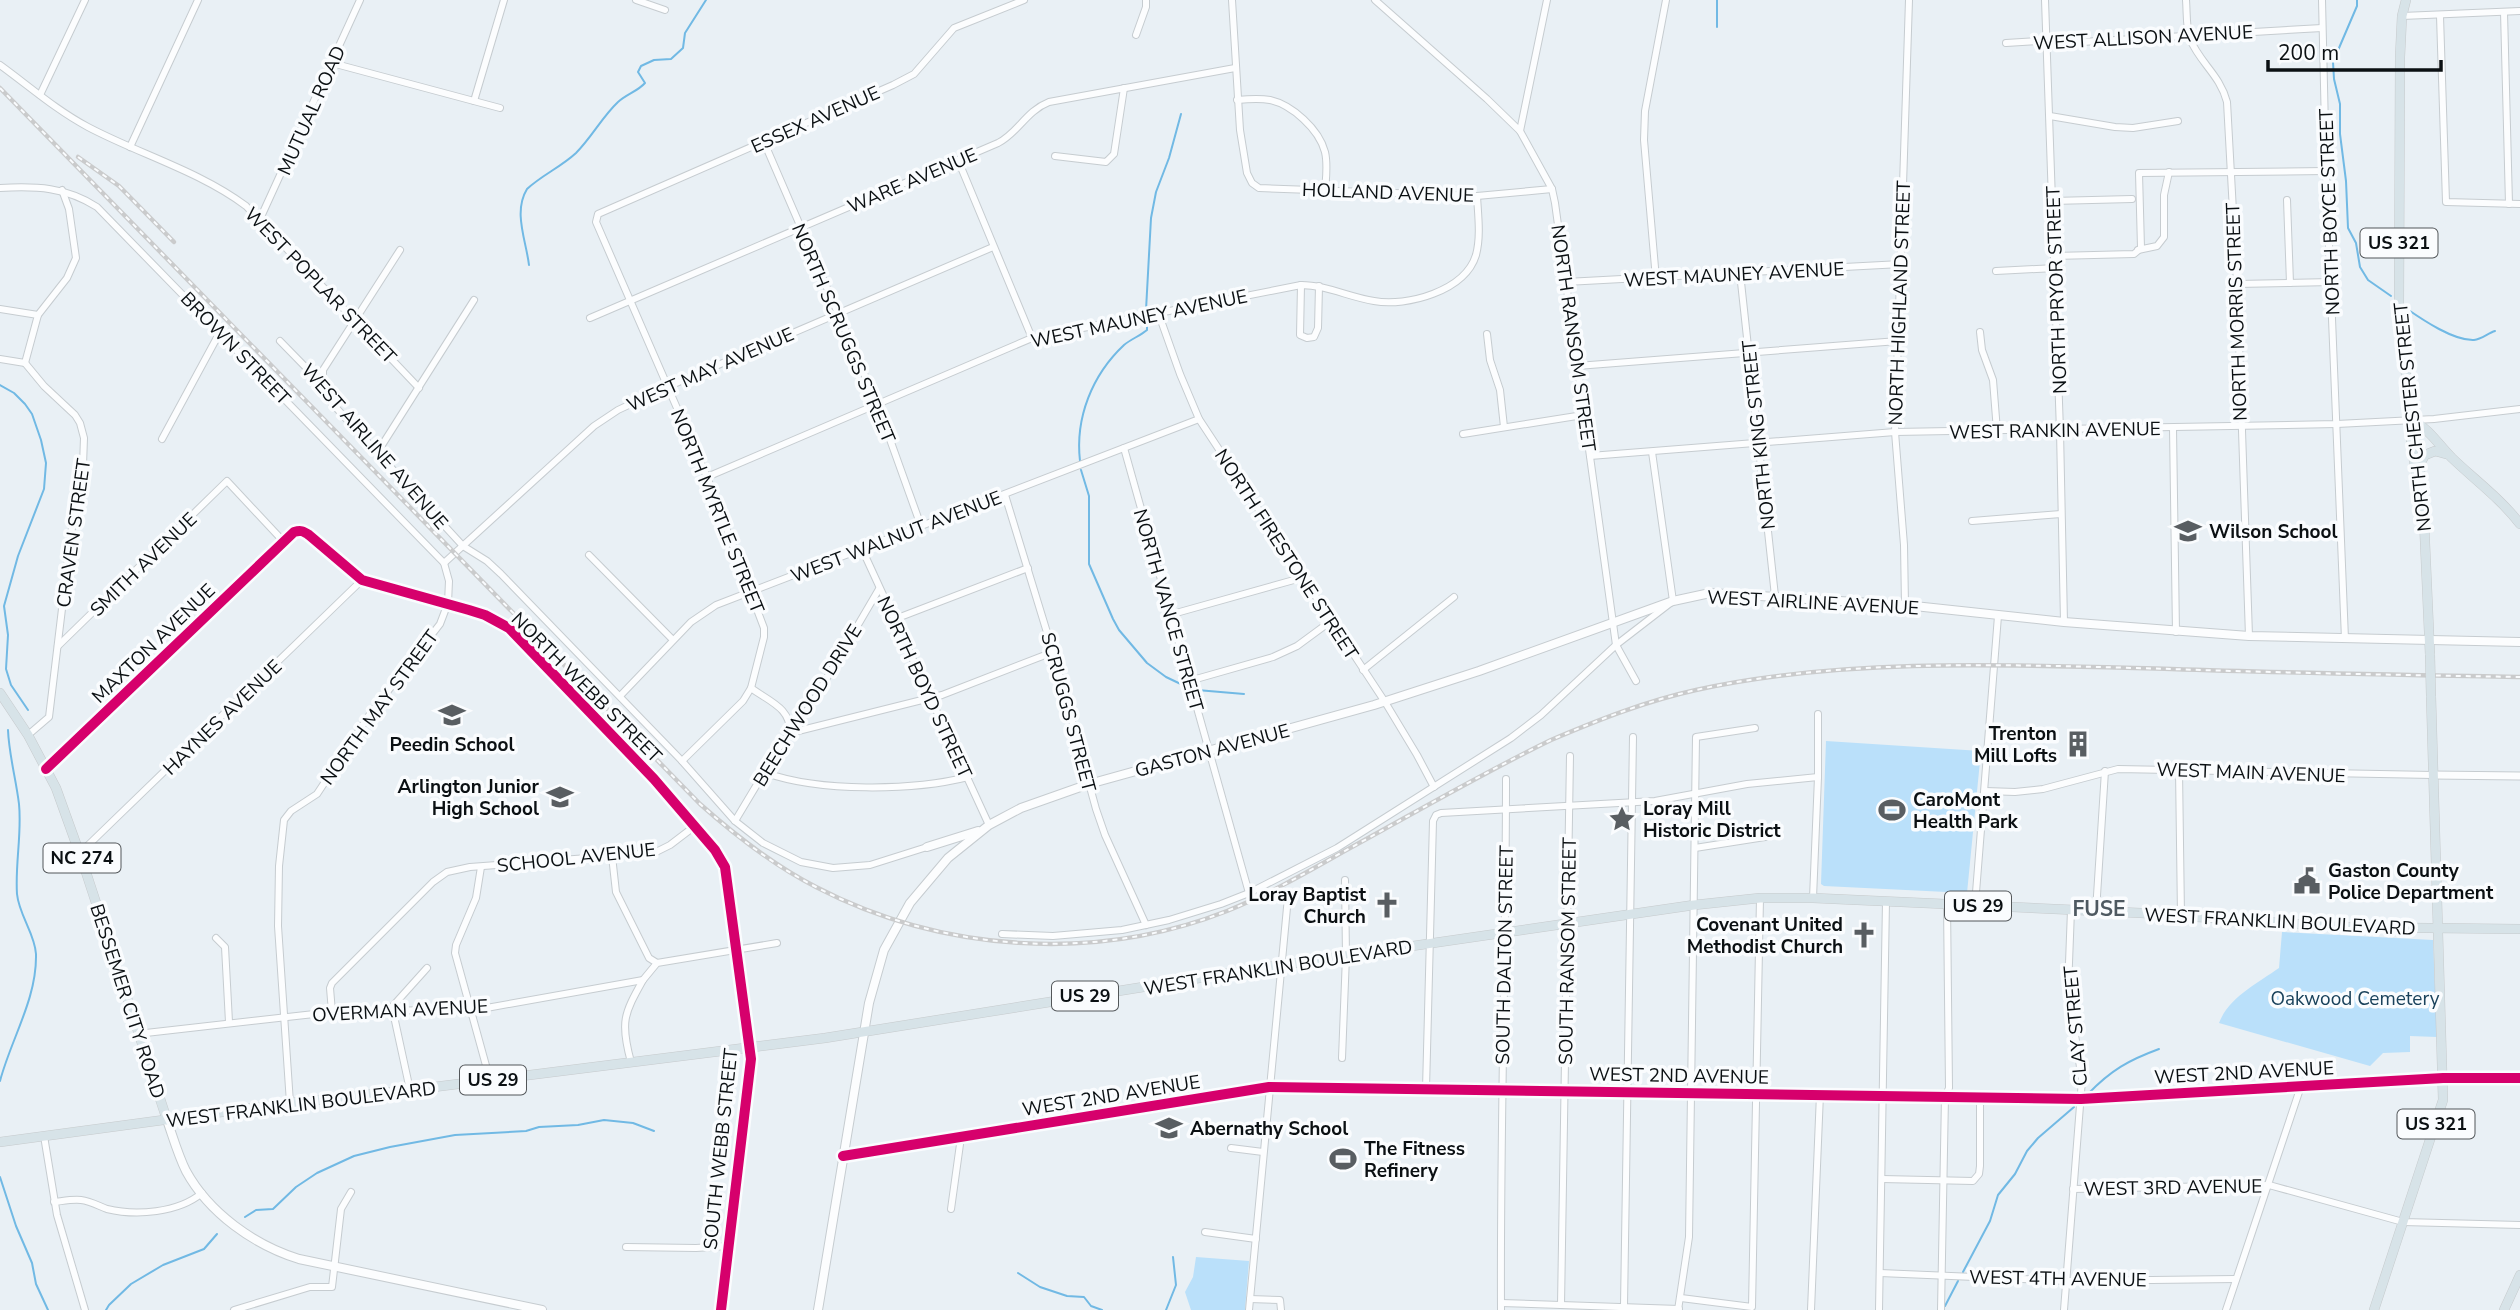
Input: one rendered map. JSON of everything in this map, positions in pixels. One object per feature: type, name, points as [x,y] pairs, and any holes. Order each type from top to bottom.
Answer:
[{"type":"main road","name":"NORTH CHESTER STREET","points":[[2396,0],[2402,16]]},
{"type":"main road","name":"NORTH CHESTER STREET","points":[[2406,0],[2402,16],[2399,305],[2402,354],[2413,420],[2411,443],[2419,482],[2427,561],[2432,775]]},
{"type":"main road","points":[[2413,420],[2425,427],[2449,456],[2502,503],[2520,524]]},
{"type":"main road","points":[[2419,482],[2421,462],[2425,455],[2435,451],[2449,456]]},
{"type":"main road","name":"WEST AIRLINE AVENUE","points":[[1673,601],[1719,593],[1905,605],[2176,632],[2520,642]]},
{"type":"main road","name":"GASTON AVENUE","points":[[818,1310],[871,992],[884,950],[910,904],[956,851],[986,827],[1021,808],[1089,784],[1385,702],[1673,601]]},
{"type":"main road","name":"BESSEMER CITY ROAD","points":[[0,693],[28,735],[56,788],[80,853],[167,1120]]},
{"type":"main road","name":"US 321","points":[[2374,1310],[2442,1107],[2439,929],[2432,775]]},
{"type":"main road","points":[[927,847],[986,827]]},
{"type":"main road","points":[[938,843],[956,851]]},
{"type":"main road","points":[[927,847],[937,849],[944,862]]},
{"type":"main road","name":"WEST FRANKLIN BOULEVARD","points":[[0,1142],[290,1103],[750,1047],[1281,965],[1694,905],[1760,898],[2096,911],[2338,927],[2520,929]]},
{"type":"main road","points":[[167,1120],[187,1171],[202,1194],[226,1219],[264,1245],[286,1255],[335,1267],[541,1310]]},
{"type":"main road","points":[[2504,1310],[2520,1275]]},
{"type":"street","points":[[40,95],[85,0]]},
{"type":"street","points":[[130,147],[198,0]]},
{"type":"street","name":"MUTUAL ROAD","points":[[260,219],[360,0]]},
{"type":"street","points":[[474,101],[504,0]]},
{"type":"street","points":[[636,0],[665,10]]},
{"type":"street","name":"ESSEX AVENUE","points":[[596,222],[598,214],[607,209],[914,74],[954,28],[1024,0]]},
{"type":"street","points":[[1136,35],[1146,0]]},
{"type":"street","points":[[1232,0],[1237,100],[1273,101],[1295,113],[1313,131],[1324,149],[1325,191]]},
{"type":"street","name":"NORTH RANSOM STREET","points":[[1375,0],[1520,131],[1552,189],[1616,645],[1636,681]]},
{"type":"street","points":[[1520,131],[1547,0]]},
{"type":"street","points":[[1656,279],[1644,140],[1645,111],[1666,0]]},
{"type":"street","name":"NORTH HIGHLAND STREET","points":[[1905,605],[1904,545],[1895,432],[1909,0]]},
{"type":"street","name":"NORTH PRYOR STREET","points":[[2045,0],[2064,622]]},
{"type":"street","name":"NORTH MORRIS STREET","points":[[2186,0],[2189,36],[2225,93],[2237,284],[2249,636]]},
{"type":"street","name":"NORTH BOYCE STREET","points":[[2322,0],[2326,171],[2345,639]]},
{"type":"street","points":[[2402,16],[2520,10]]},
{"type":"street","points":[[2504,12],[2509,204]]},
{"type":"street","points":[[2440,16],[2446,202],[2520,204]]},
{"type":"street","name":"WEST ALLISON AVENUE","points":[[2006,43],[2039,41],[2047,44],[2322,28]]},
{"type":"street","points":[[332,63],[500,108]]},
{"type":"street","name":"WEST POPLAR STREET","points":[[0,65],[67,115],[227,192],[260,219],[418,388]]},
{"type":"street","name":"WARE AVENUE","points":[[590,318],[1006,139],[1038,106],[1235,68]]},
{"type":"street","points":[[1055,156],[1106,162],[1114,154],[1124,88]]},
{"type":"street","name":"HOLLAND AVENUE","points":[[1237,100],[1244,158],[1252,183],[1259,188],[1477,196],[1552,189]]},
{"type":"street","points":[[2050,116],[2133,128],[2178,121]]},
{"type":"street","name":"NORTH SCRUGGS STREET","points":[[764,142],[878,406],[921,526]]},
{"type":"street","points":[[958,160],[1032,338]]},
{"type":"street","points":[[2136,252],[2141,248],[2139,173],[2326,171]]},
{"type":"street","points":[[2054,256],[2136,252],[2157,246],[2164,237],[2164,195],[2169,172]]},
{"type":"street","name":"BROWN STREET","points":[[0,188],[47,187],[85,199],[97,207],[444,563]]},
{"type":"street","points":[[0,359],[25,363],[38,315],[66,278],[76,258],[69,209],[62,190]]},
{"type":"street","name":"WEST MAUNEY AVENUE","points":[[707,477],[1032,338],[1301,285],[1319,286],[1354,297],[1391,303],[1427,295],[1452,283],[1467,271],[1476,255],[1477,196]]},
{"type":"street","points":[[2052,201],[2132,199]]},
{"type":"street","points":[[2287,200],[2290,283]]},
{"type":"street","name":"NORTH MYRTLE STREET","points":[[596,222],[707,477],[762,619],[764,637],[751,688]]},
{"type":"street","name":"WEST MAY AVENUE","points":[[463,546],[594,426],[618,410],[838,312],[993,247]]},
{"type":"street","points":[[323,385],[323,370],[400,250]]},
{"type":"street","name":"WEST MAUNEY AVENUE","points":[[1566,282],[1900,264]]},
{"type":"street","points":[[1996,271],[2055,268]]},
{"type":"street","name":"NORTH KING STREET","points":[[1740,274],[1775,596]]},
{"type":"street","points":[[2237,284],[2332,282]]},
{"type":"street","points":[[1301,285],[1300,335],[1307,338],[1314,337],[1318,328],[1319,286]]},
{"type":"street","points":[[377,453],[474,300]]},
{"type":"street","points":[[0,309],[38,315]]},
{"type":"street","name":"NORTH FIRESTONE STREET","points":[[1158,312],[1199,419],[1385,702],[1418,755],[1434,787]]},
{"type":"street","points":[[162,439],[219,332]]},
{"type":"street","points":[[1980,332],[1982,350],[1993,380],[1997,431]]},
{"type":"street","points":[[1487,334],[1490,360],[1500,390],[1504,427]]},
{"type":"street","name":"WEST AIRLINE AVENUE","points":[[280,341],[323,385],[329,400],[463,546],[487,561],[501,574],[747,832],[801,862],[825,867],[870,865],[927,847]]},
{"type":"street","points":[[1577,366],[1898,341]]},
{"type":"street","name":"CRAVEN STREET","points":[[25,363],[44,386],[75,415],[84,438],[83,465],[71,534],[49,717],[28,735]]},
{"type":"street","name":"WEST RANKIN AVENUE","points":[[1590,456],[1895,432],[2337,424],[2413,420],[2520,409]]},
{"type":"street","points":[[1463,434],[1583,415]]},
{"type":"street","name":"WEST WALNUT AVENUE","points":[[620,696],[673,640],[708,609],[1199,419]]},
{"type":"street","points":[[2172,428],[2176,632]]},
{"type":"street","name":"NORTH VANCE STREET","points":[[1124,448],[1249,892]]},
{"type":"street","points":[[1652,452],[1673,601]]},
{"type":"street","name":"SMITH AVENUE","points":[[58,646],[227,481],[284,542]]},
{"type":"street","name":"SCRUGGS STREET","points":[[1005,495],[1105,835],[1146,925]]},
{"type":"street","points":[[1972,521],[2061,514]]},
{"type":"street","name":"NORTH WEBB STREET","points":[[284,542],[294,532],[303,530],[362,580],[485,615],[509,628],[654,779],[715,850],[725,867],[737,950]]},
{"type":"street","name":"MAXTON AVENUE","points":[[46,769],[284,542]]},
{"type":"street","points":[[448,603],[449,581],[444,563],[463,546]]},
{"type":"street","name":"NORTH BOYD STREET","points":[[862,549],[968,777],[986,827]]},
{"type":"street","points":[[589,555],[673,640]]},
{"type":"street","points":[[895,619],[1028,568]]},
{"type":"street","points":[[1169,615],[1301,578]]},
{"type":"street","name":"HAYNES AVENUE","points":[[80,853],[362,580]]},
{"type":"street","name":"BEECHWOOD DRIVE","points":[[735,821],[766,773],[771,759],[811,705],[879,589]]},
{"type":"street","points":[[1363,670],[1454,597]]},
{"type":"street","name":"WEST AIRLINE AVENUE","points":[[1002,934],[1084,934],[1146,925],[1221,904],[1249,892],[1337,848],[1511,738],[1541,715],[1616,645],[1673,601]]},
{"type":"street","name":"NORTH MAY STREET","points":[[284,1016],[278,906],[284,820],[291,811],[317,794],[370,714],[433,634],[448,603]]},
{"type":"street","points":[[1975,905],[1997,615]]},
{"type":"street","points":[[1189,681],[1273,657],[1297,646],[1331,621]]},
{"type":"street","points":[[682,761],[733,713],[751,688],[786,713],[790,719],[790,733],[930,698],[1053,652]]},
{"type":"street","points":[[1813,898],[1818,715]]},
{"type":"street","points":[[1501,1307],[1561,1305],[1679,1309],[1689,1237],[1696,737],[1755,728]]},
{"type":"street","points":[[1624,1307],[1633,737]]},
{"type":"street","points":[[1569,806],[1570,756]]},
{"type":"street","points":[[2179,770],[2181,916]]},
{"type":"street","points":[[2096,911],[2105,771]]},
{"type":"street","name":"WEST MAIN AVENUE","points":[[1985,791],[2015,792],[2051,788],[2105,771],[2520,776]]},
{"type":"street","points":[[766,773],[798,782],[866,786],[943,782],[968,777]]},
{"type":"street","points":[[1426,1088],[1433,821],[1436,816],[1441,813],[1633,803],[1770,780],[1818,777]]},
{"type":"street","name":"SOUTH DALTON STREET","points":[[1501,1307],[1506,779]]},
{"type":"street","name":"SOUTH RANSOM STREET","points":[[1561,1305],[1569,806]]},
{"type":"street","name":"SCHOOL AVENUE","points":[[332,1012],[332,983],[433,882],[450,871],[654,853],[670,845],[695,826]]},
{"type":"street","points":[[1695,848],[1765,837]]},
{"type":"street","points":[[612,856],[616,892],[649,958],[657,963],[777,943]]},
{"type":"street","points":[[481,867],[476,898],[455,953],[490,1080]]},
{"type":"street","points":[[1342,1058],[1346,956],[1345,880]]},
{"type":"street","points":[[1249,1310],[1288,897]]},
{"type":"street","points":[[1681,1298],[1752,1307],[1760,898]]},
{"type":"street","points":[[1879,1310],[1886,901]]},
{"type":"street","points":[[1941,1310],[1945,1097],[1949,1088],[1947,904]]},
{"type":"street","name":"CLAY STREET","points":[[2064,1310],[2081,1099],[2081,1061],[2068,989],[2071,910]]},
{"type":"street","points":[[216,938],[225,947],[229,1022]]},
{"type":"street","name":"SOUTH WEBB STREET","points":[[721,1310],[751,1059],[737,950]]},
{"type":"street","points":[[631,1062],[625,1021],[631,1000],[657,963]]},
{"type":"street","points":[[410,1090],[392,1012],[394,1002],[427,968]]},
{"type":"street","name":"OVERMAN AVENUE","points":[[137,1034],[332,1012],[469,1010],[643,980]]},
{"type":"street","points":[[284,1016],[290,1103]]},
{"type":"street","name":"WEST 2ND AVENUE","points":[[843,1157],[1269,1087],[2081,1099],[2443,1078],[2520,1078]]},
{"type":"street","points":[[2226,1310],[2301,1086]]},
{"type":"street","points":[[1811,1310],[1820,1094]]},
{"type":"street","points":[[1882,1179],[1973,1181],[1979,1174],[1980,1097]]},
{"type":"street","points":[[44,1136],[54,1202],[85,1310]]},
{"type":"street","points":[[951,1209],[961,1137]]},
{"type":"street","points":[[1231,1148],[1263,1152]]},
{"type":"street","name":"WEST 3RD AVENUE","points":[[2073,1189],[2269,1185],[2403,1222],[2520,1225]]},
{"type":"street","points":[[234,1310],[310,1287],[330,1289],[334,1284],[341,1209],[351,1192]]},
{"type":"street","points":[[54,1202],[82,1200],[118,1211],[146,1211],[170,1209],[202,1194]]},
{"type":"street","points":[[1205,1232],[1255,1239]]},
{"type":"street","points":[[626,1247],[728,1246]]},
{"type":"street","name":"WEST 4TH AVENUE","points":[[1880,1273],[2067,1281],[2236,1279]]},
{"type":"street","points":[[1250,1299],[1280,1300],[1281,1310]]},
{"type":"green space","name":"CaroMont Health Park","points":[[1826,741],[1981,751],[1967,893],[1821,884]]},
{"type":"green space","name":"Oakwood Cemetery","points":[[2282,932],[2433,940],[2437,1037],[2410,1036],[2410,1052],[2383,1053],[2370,1066],[2219,1023],[2237,998],[2279,968]]},
{"type":"green space","points":[[1196,1257],[1249,1261],[1245,1310],[1191,1310],[1185,1292],[1193,1277]]},
{"type":"waterway","points":[[529,265],[521,217],[527,189],[576,153],[618,102],[645,83],[638,72],[641,66],[654,60],[671,59],[683,48],[685,33],[706,0]]},
{"type":"waterway","points":[[1717,0],[1717,27]]},
{"type":"waterway","points":[[2357,0],[2357,6],[2333,62],[2340,104],[2348,228],[2356,243],[2360,267],[2368,280],[2391,296]]},
{"type":"waterway","points":[[1146,310],[1151,218],[1156,192],[1181,114]]},
{"type":"waterway","points":[[2407,309],[2457,337],[2474,340],[2495,331]]},
{"type":"waterway","points":[[1080,461],[1080,429],[1088,398],[1113,357],[1124,345],[1147,330],[1147,318]]},
{"type":"waterway","points":[[0,385],[14,393],[32,414],[46,463],[44,489],[18,556],[4,606],[8,635],[6,669],[11,685],[28,710]]},
{"type":"waterway","points":[[1081,470],[1089,496],[1089,564],[1113,619],[1147,663],[1166,677],[1187,687]]},
{"type":"waterway","points":[[1197,690],[1244,694]]},
{"type":"waterway","points":[[0,1081],[28,1003],[36,954],[17,894],[20,815],[8,730]]},
{"type":"waterway","points":[[2088,1094],[2121,1067],[2159,1049]]},
{"type":"waterway","points":[[1963,1272],[1990,1221],[1998,1195],[2015,1174],[2027,1151],[2074,1107]]},
{"type":"waterway","points":[[245,1217],[256,1210],[273,1209],[296,1187],[317,1173],[354,1156],[390,1147],[455,1135],[526,1131],[539,1127],[578,1125],[604,1120],[633,1123],[654,1131]]},
{"type":"waterway","points":[[0,1177],[32,1263],[36,1284],[48,1310]]},
{"type":"waterway","points":[[106,1310],[131,1284],[163,1265],[204,1249],[217,1234]]},
{"type":"waterway","points":[[1166,1310],[1176,1285],[1173,1257]]},
{"type":"waterway","points":[[1018,1273],[1040,1287],[1067,1296],[1084,1297],[1091,1306],[1102,1310]]},
{"type":"waterway","points":[[1945,1306],[1958,1281]]},
{"type":"railway","points":[[0,88],[700,804],[755,849],[800,878],[864,909],[914,925],[966,937],[1019,943],[1072,943],[1125,938],[1177,928],[1227,911],[1271,891],[1551,740],[1604,718],[1659,700],[1753,679],[1871,668],[1993,665],[2520,677]]},
{"type":"railway","points":[[78,157],[119,186],[174,242]]},
{"type":"cycle path","points":[[46,769],[294,532],[302,531],[309,535],[362,580],[485,615],[509,628],[654,779],[715,850],[725,867],[751,1059],[721,1310]]},
{"type":"cycle path","points":[[843,1156],[1269,1087],[2081,1099],[2443,1078],[2520,1078]]},
{"type":"place","name":"Wilson School","points":[[2188,531]]},
{"type":"place","name":"Peedin School","points":[[452,715]]},
{"type":"place","name":"Trenton Mill Lofts","points":[[2078,744]]},
{"type":"place","name":"Arlington Junior High School","points":[[560,797]]},
{"type":"place","name":"CaroMont Health Park","points":[[1892,810]]},
{"type":"place","name":"Loray Mill Historic District","points":[[1622,819]]},
{"type":"place","name":"Gaston County Police Department","points":[[2307,881]]},
{"type":"place","name":"Loray Baptist Church","points":[[1387,905]]},
{"type":"place","name":"Covenant United Methodist Church","points":[[1864,935]]},
{"type":"place","name":"Abernathy School","points":[[1169,1128]]},
{"type":"place","name":"The Fitness Refinery","points":[[1343,1159]]},
{"type":"district","name":"FUSE","points":[[2099,909]]}]
